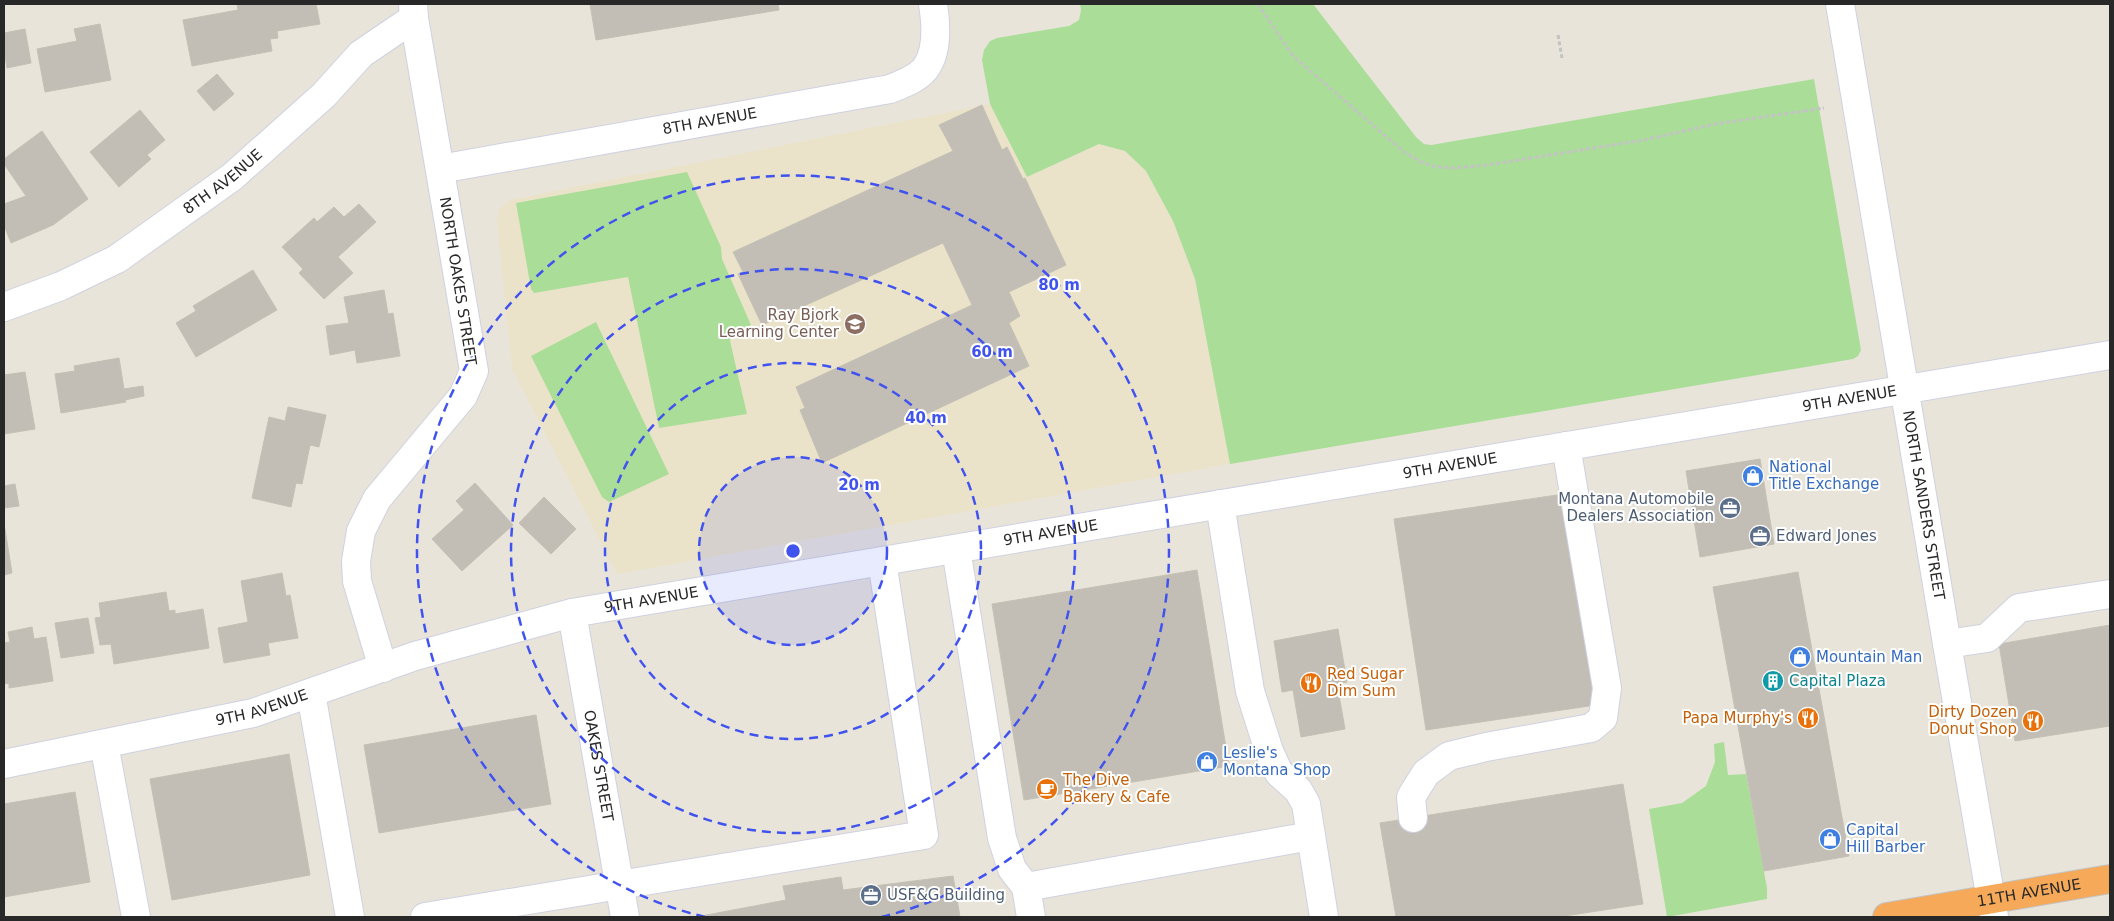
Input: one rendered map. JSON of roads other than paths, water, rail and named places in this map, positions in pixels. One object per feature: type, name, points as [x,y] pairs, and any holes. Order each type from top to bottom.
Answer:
[{"type":"highway","name":"11TH AVENUE","points":[[1887,917],[1993,908],[2110,879]]},
{"type":"street","name":"NORTH SANDERS STREET","points":[[1840,4],[1993,908]]},
{"type":"street","name":"NORTH OAKES STREET","points":[[383,668],[357,581],[356,561],[361,531],[377,499],[463,396],[474,371],[414,11]]},
{"type":"street","name":"8TH AVENUE","points":[[4,307],[61,286],[124,254],[232,177],[324,95],[361,54],[414,11]]},
{"type":"street","name":"8TH AVENUE","points":[[440,169],[890,89],[910,81],[927,67],[933,48],[934,13]]},
{"type":"street","name":"9TH AVENUE","points":[[4,764],[253,713],[415,656],[572,613],[2110,355]]},
{"type":"street","points":[[1413,818],[1411,797],[1426,773],[1449,756],[1486,747],[1590,728],[1604,718],[1607,688],[1566,446]]},
{"type":"street","points":[[1220,504],[1250,691],[1268,752],[1279,773],[1298,790],[1306,804],[1324,917]]},
{"type":"street","points":[[956,549],[1002,838],[1012,869],[1026,887],[1031,917]]},
{"type":"street","points":[[425,917],[924,835],[882,561]]},
{"type":"street","points":[[1947,644],[1987,638],[2019,608],[2110,594]]},
{"type":"street","name":"OAKES STREET","points":[[572,613],[625,917]]},
{"type":"street","points":[[311,694],[350,917]]},
{"type":"street","points":[[104,744],[136,917]]},
{"type":"street","points":[[1026,887],[1311,836]]},
{"type":"tunnel","points":[[1413,818],[1429,917]]},
{"type":"place","name":"Ray Bjork Learning Center","points":[[855,324]]},
{"type":"place","name":"National Title Exchange","points":[[1753,476]]},
{"type":"place","name":"Montana Automobile Dealers Association","points":[[1730,508]]},
{"type":"place","name":"Edward Jones","points":[[1760,536]]},
{"type":"place","name":"Mountain Man","points":[[1800,657]]},
{"type":"place","name":"Capital Plaza","points":[[1773,681]]},
{"type":"place","name":"Red Sugar Dim Sum","points":[[1311,683]]},
{"type":"place","name":"Papa Murphy's","points":[[1808,718]]},
{"type":"place","name":"Dirty Dozen Donut Shop","points":[[2033,721]]},
{"type":"place","name":"Leslie's Montana Shop","points":[[1207,762]]},
{"type":"place","name":"The Dive Bakery & Cafe","points":[[1047,789]]},
{"type":"place","name":"Capital Hill Barber","points":[[1830,839]]},
{"type":"place","name":"USF&G Building","points":[[871,895]]}]
